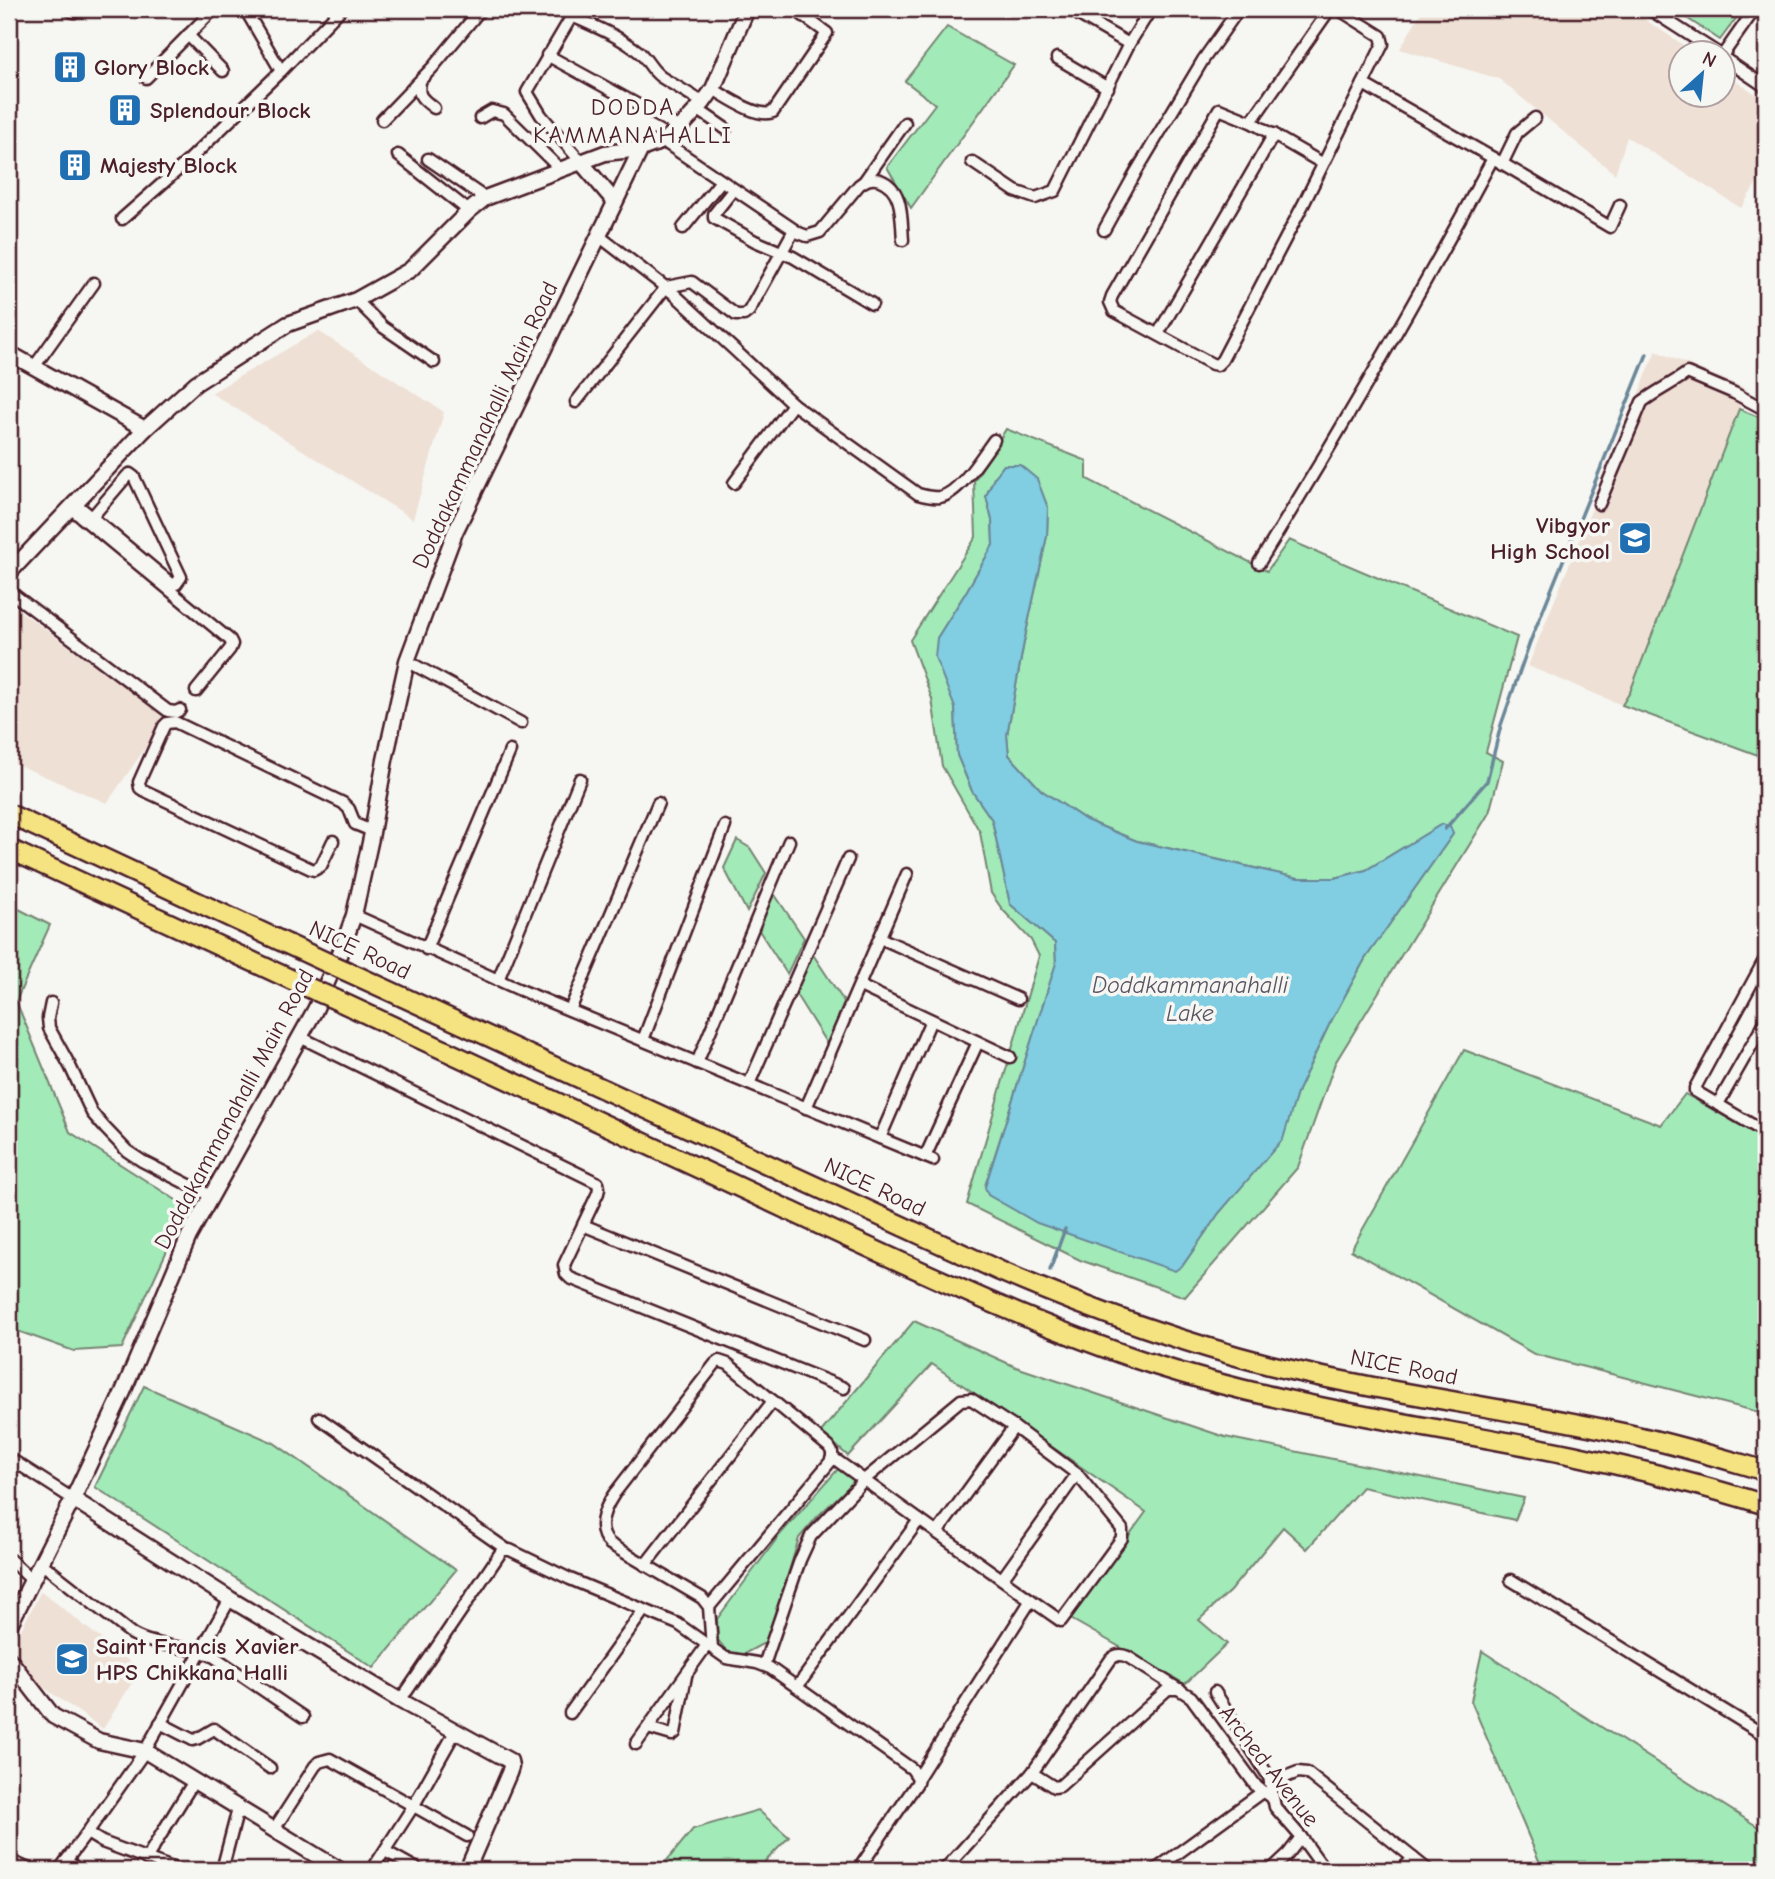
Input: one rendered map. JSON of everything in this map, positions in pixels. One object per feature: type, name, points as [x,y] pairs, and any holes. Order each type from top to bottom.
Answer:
[{"type":"highway","name":"NICE Road","points":[[9,814],[888,1220],[1054,1294],[1150,1330],[1273,1366],[1616,1431],[1766,1471]]},
{"type":"highway","points":[[9,849],[873,1249],[1047,1326],[1095,1344],[1202,1379],[1280,1399],[1569,1454],[1699,1485],[1766,1505]]},
{"type":"street","points":[[68,9],[74,12],[80,9]]},
{"type":"street","points":[[146,78],[214,9]]},
{"type":"street","points":[[245,9],[281,71]]},
{"type":"street","points":[[122,219],[188,161],[341,9]]},
{"type":"street","points":[[382,120],[420,82],[481,9]]},
{"type":"street","points":[[9,573],[145,429],[196,383],[288,324],[356,300],[410,270],[485,198],[605,153],[641,149],[663,141],[680,128],[713,89],[747,9]]},
{"type":"street","points":[[713,89],[754,112],[766,115],[773,112],[827,33],[794,9]]},
{"type":"street","points":[[972,162],[1015,191],[1035,198],[1055,191],[1129,44],[1151,9]]},
{"type":"street","points":[[1104,230],[1203,60],[1239,9]]},
{"type":"street","points":[[1251,122],[1330,9]]},
{"type":"street","points":[[1322,163],[1274,134],[1219,109],[1112,296],[1110,306],[1114,311],[1212,364],[1217,365],[1222,360],[1383,44],[1381,36],[1338,9]]},
{"type":"street","points":[[1649,9],[1694,38]]},
{"type":"street","points":[[1736,38],[1755,9]]},
{"type":"street","points":[[1073,11],[1129,44]]},
{"type":"street","points":[[615,202],[541,115],[527,92],[574,12],[629,44],[646,58],[653,70],[685,90],[726,129]]},
{"type":"street","points":[[188,35],[223,71]]},
{"type":"street","points":[[547,55],[680,128]]},
{"type":"street","points":[[1057,58],[1108,88]]},
{"type":"street","points":[[1736,66],[1766,87]]},
{"type":"street","points":[[420,82],[418,92],[434,108]]},
{"type":"street","points":[[1363,84],[1610,227],[1620,205]]},
{"type":"street","points":[[480,118],[492,111],[504,114],[561,170]]},
{"type":"street","points":[[1503,164],[1517,133],[1535,118]]},
{"type":"street","points":[[663,141],[733,190],[807,236],[820,232],[865,180],[905,123]]},
{"type":"street","points":[[1158,334],[1274,134]]},
{"type":"street","name":"Doddakammanahalli Main Road","points":[[9,1626],[123,1392],[189,1236],[315,1010],[338,959],[354,915],[407,661],[456,532],[641,149]]},
{"type":"street","points":[[398,155],[469,211]]},
{"type":"street","points":[[1259,564],[1440,256],[1493,158]]},
{"type":"street","points":[[428,159],[485,198]]},
{"type":"street","points":[[865,180],[881,180],[897,194],[903,240]]},
{"type":"street","points":[[683,228],[720,181]]},
{"type":"street","points":[[733,190],[713,218],[782,252],[872,304]]},
{"type":"street","points":[[576,402],[666,287],[692,282],[736,314],[744,315],[749,311],[794,230]]},
{"type":"street","points":[[599,236],[666,287],[793,404],[918,494],[941,496],[955,490],[994,440]]},
{"type":"street","points":[[34,367],[94,284]]},
{"type":"street","points":[[356,300],[383,327],[434,362]]},
{"type":"street","points":[[9,353],[145,429]]},
{"type":"street","points":[[1599,504],[1642,402],[1686,373],[1766,410]]},
{"type":"street","points":[[734,483],[793,404]]},
{"type":"street","points":[[72,506],[92,517],[172,583],[179,581],[181,577],[134,477],[130,474],[92,517]]},
{"type":"street","points":[[72,506],[230,640],[230,649],[196,691]]},
{"type":"street","points":[[9,591],[168,711],[180,710]]},
{"type":"street","points":[[407,661],[521,723]]},
{"type":"street","points":[[333,841],[321,866],[314,870],[140,788],[139,782],[164,726],[175,722],[343,803],[349,809],[355,824],[372,831]]},
{"type":"street","points":[[426,949],[510,751]]},
{"type":"street","points":[[498,980],[580,779]]},
{"type":"street","points":[[570,1010],[658,803]]},
{"type":"street","points":[[643,1040],[725,826]]},
{"type":"street","points":[[698,1063],[789,841]]},
{"type":"street","points":[[749,1084],[848,859]]},
{"type":"street","points":[[806,1108],[908,874]]},
{"type":"street","points":[[354,915],[498,980],[929,1158],[978,1042]]},
{"type":"street","points":[[880,938],[1018,999]]},
{"type":"street","points":[[1766,957],[1695,1088],[1695,1091],[1766,1133]]},
{"type":"street","points":[[860,986],[1010,1058]]},
{"type":"street","points":[[51,1003],[49,1028],[98,1121],[134,1156],[211,1196]]},
{"type":"street","points":[[880,1138],[931,1020]]},
{"type":"street","points":[[1718,1104],[1765,1025]]},
{"type":"street","points":[[300,1037],[598,1183],[598,1193],[565,1265],[566,1274],[570,1278],[844,1388]]},
{"type":"street","points":[[583,1225],[865,1339]]},
{"type":"street","points":[[636,1744],[709,1647],[709,1607],[702,1598],[610,1544],[605,1540],[602,1522],[605,1509],[614,1494],[719,1361],[728,1364],[829,1447],[832,1457],[709,1607]]},
{"type":"street","points":[[764,1665],[800,1560],[811,1536],[864,1480],[961,1400],[971,1399],[1077,1474],[1122,1529],[1122,1538],[1061,1621],[937,1533],[864,1480],[832,1457]]},
{"type":"street","points":[[645,1565],[773,1401]]},
{"type":"street","points":[[319,1418],[506,1549],[569,1579],[678,1624],[719,1654],[734,1660],[764,1665],[912,1769],[918,1778]]},
{"type":"street","points":[[937,1533],[1014,1427]]},
{"type":"street","points":[[9,1458],[230,1599],[454,1732],[506,1758],[511,1768],[467,1870]]},
{"type":"street","points":[[1002,1579],[1077,1474]]},
{"type":"street","points":[[797,1688],[919,1520]]},
{"type":"street","points":[[399,1700],[501,1552],[506,1549]]},
{"type":"street","points":[[9,1559],[33,1581]]},
{"type":"street","points":[[41,1563],[138,1638],[213,1656],[303,1717]]},
{"type":"street","points":[[1511,1580],[1766,1736]]},
{"type":"street","points":[[59,1870],[145,1751],[230,1599]]},
{"type":"street","points":[[858,1870],[917,1783],[1031,1600]]},
{"type":"street","points":[[570,1713],[644,1610]]},
{"type":"street","name":"Arched Avenue","points":[[1032,1773],[1111,1659],[1122,1654],[1191,1697],[1256,1787],[1273,1799],[1275,1807],[1325,1870]]},
{"type":"street","points":[[10,1665],[53,1716],[99,1741],[145,1751],[340,1870]]},
{"type":"street","points":[[648,1728],[667,1735],[675,1733],[687,1674]]},
{"type":"street","points":[[944,1870],[1032,1773],[1054,1787],[1060,1786],[1168,1689],[1180,1689]]},
{"type":"street","points":[[1215,1692],[1269,1777],[1273,1799]]},
{"type":"street","points":[[160,1723],[193,1740],[214,1729],[271,1768]]},
{"type":"street","points":[[372,1870],[414,1805],[454,1732]]},
{"type":"street","points":[[273,1830],[315,1766],[325,1760],[335,1761],[467,1836]]},
{"type":"street","points":[[1270,1783],[1298,1772],[1307,1773],[1428,1870]]},
{"type":"street","points":[[146,1859],[194,1782]]},
{"type":"street","points":[[1155,1870],[1262,1792]]},
{"type":"street","points":[[222,1870],[238,1809]]},
{"type":"street","points":[[87,1833],[102,1842],[177,1870]]},
{"type":"street","points":[[1271,1870],[1301,1837]]},
{"type":"street","points":[[385,1851],[419,1870]]},
{"type":"street","points":[[1402,1870],[1413,1858]]},
{"type":"street","points":[[9,1860],[31,1870]]},
{"type":"street","points":[[65,1861],[80,1870]]},
{"type":"shaded area","points":[[1423,9],[1629,9],[1673,38],[1666,38],[1666,108],[1736,108],[1736,81],[1766,101],[1766,168],[1741,208],[1627,137],[1615,174],[1499,79],[1400,49]]},
{"type":"shaded area","points":[[318,331],[444,412],[413,519],[211,393]]},
{"type":"shaded area","name":"Vibgyor High School","points":[[1656,351],[1747,389],[1630,692],[1622,705],[1528,666]]},
{"type":"shaded area","points":[[9,603],[167,717],[107,803],[9,761]]},
{"type":"shaded area","name":"Saint Francis Xavier HPS Chikkana Halli","points":[[41,1591],[140,1670],[103,1729],[33,1680],[12,1647]]},
{"type":"green space","points":[[1673,9],[1743,9],[1721,38],[1717,38]]},
{"type":"green space","points":[[947,27],[1014,65],[911,208],[887,167],[935,104],[905,81]]},
{"type":"green space","points":[[1739,409],[1766,420],[1766,758],[1622,705],[1630,692]]},
{"type":"green space","points":[[1006,429],[1087,461],[1087,479],[1267,571],[1289,540],[1517,637],[1486,752],[1503,761],[1489,813],[1335,1063],[1298,1167],[1185,1297],[1080,1260],[967,1204],[1039,956],[1031,940],[991,893],[980,832],[942,766],[932,699],[910,640],[976,537],[974,481]],"holes":[[[1004,465],[1037,480],[1048,508],[1047,536],[1007,735],[1009,755],[1041,790],[1086,820],[1137,841],[1298,878],[1335,878],[1366,870],[1442,824],[1453,834],[1365,959],[1298,1090],[1282,1139],[1219,1213],[1183,1265],[985,1186],[1056,964],[1055,943],[1010,904],[992,820],[972,791],[957,755],[955,708],[937,638],[993,545],[992,520],[986,496],[994,478]]]},
{"type":"green space","points":[[737,840],[750,848],[766,873],[747,912],[724,868]]},
{"type":"green space","points":[[773,892],[804,938],[787,974],[758,929]]},
{"type":"green space","points":[[9,904],[50,925],[16,1001],[70,1132],[187,1207],[122,1348],[74,1351],[9,1328]]},
{"type":"green space","points":[[812,953],[845,1003],[827,1044],[795,993]]},
{"type":"green space","points":[[1464,1050],[1661,1125],[1685,1094],[1766,1140],[1766,1414],[1534,1354],[1351,1250]]},
{"type":"green space","points":[[914,1321],[1016,1367],[1225,1437],[1524,1498],[1515,1520],[1362,1487],[1307,1549],[1283,1527],[1230,1591],[1199,1620],[1227,1644],[1185,1684],[1069,1618],[1146,1512],[932,1364],[848,1456],[821,1432]]},
{"type":"green space","points":[[144,1386],[274,1443],[456,1570],[374,1668],[95,1487]]},
{"type":"green space","points":[[838,1469],[855,1481],[799,1538],[768,1641],[742,1655],[729,1654],[718,1640],[717,1619],[778,1537]]},
{"type":"green space","points":[[1482,1651],[1766,1832],[1766,1870],[1537,1870],[1540,1863],[1471,1701]]},
{"type":"green space","points":[[758,1810],[789,1837],[757,1870],[659,1870],[693,1829]]},
{"type":"water","name":"Doddkammanahalli Lake","points":[[1004,465],[1020,465],[1037,479],[1048,508],[1047,536],[1007,735],[1009,755],[1041,790],[1086,820],[1137,841],[1298,878],[1335,878],[1366,870],[1442,824],[1450,826],[1453,834],[1365,959],[1298,1090],[1283,1139],[1219,1213],[1183,1265],[1175,1271],[1037,1223],[988,1195],[985,1187],[1056,963],[1055,943],[1010,904],[992,820],[972,791],[957,755],[955,708],[935,657],[937,638],[993,545],[992,520],[986,496],[994,478]]},
{"type":"waterway","points":[[1445,829],[1487,781],[1501,725],[1530,642],[1647,354]]},
{"type":"waterway","points":[[1050,1270],[1065,1229]]},
{"type":"place","name":"Glory Block","points":[[70,67]]},
{"type":"place","name":"Splendour Block","points":[[125,110]]},
{"type":"place","name":"Majesty Block","points":[[75,165]]},
{"type":"place","name":"Vibgyor High School","points":[[1635,538]]},
{"type":"place","name":"Saint Francis Xavier HPS Chikkana Halli","points":[[72,1659]]},
{"type":"district","name":"DODDA KAMMANAHALLI","points":[[633,121]]}]
